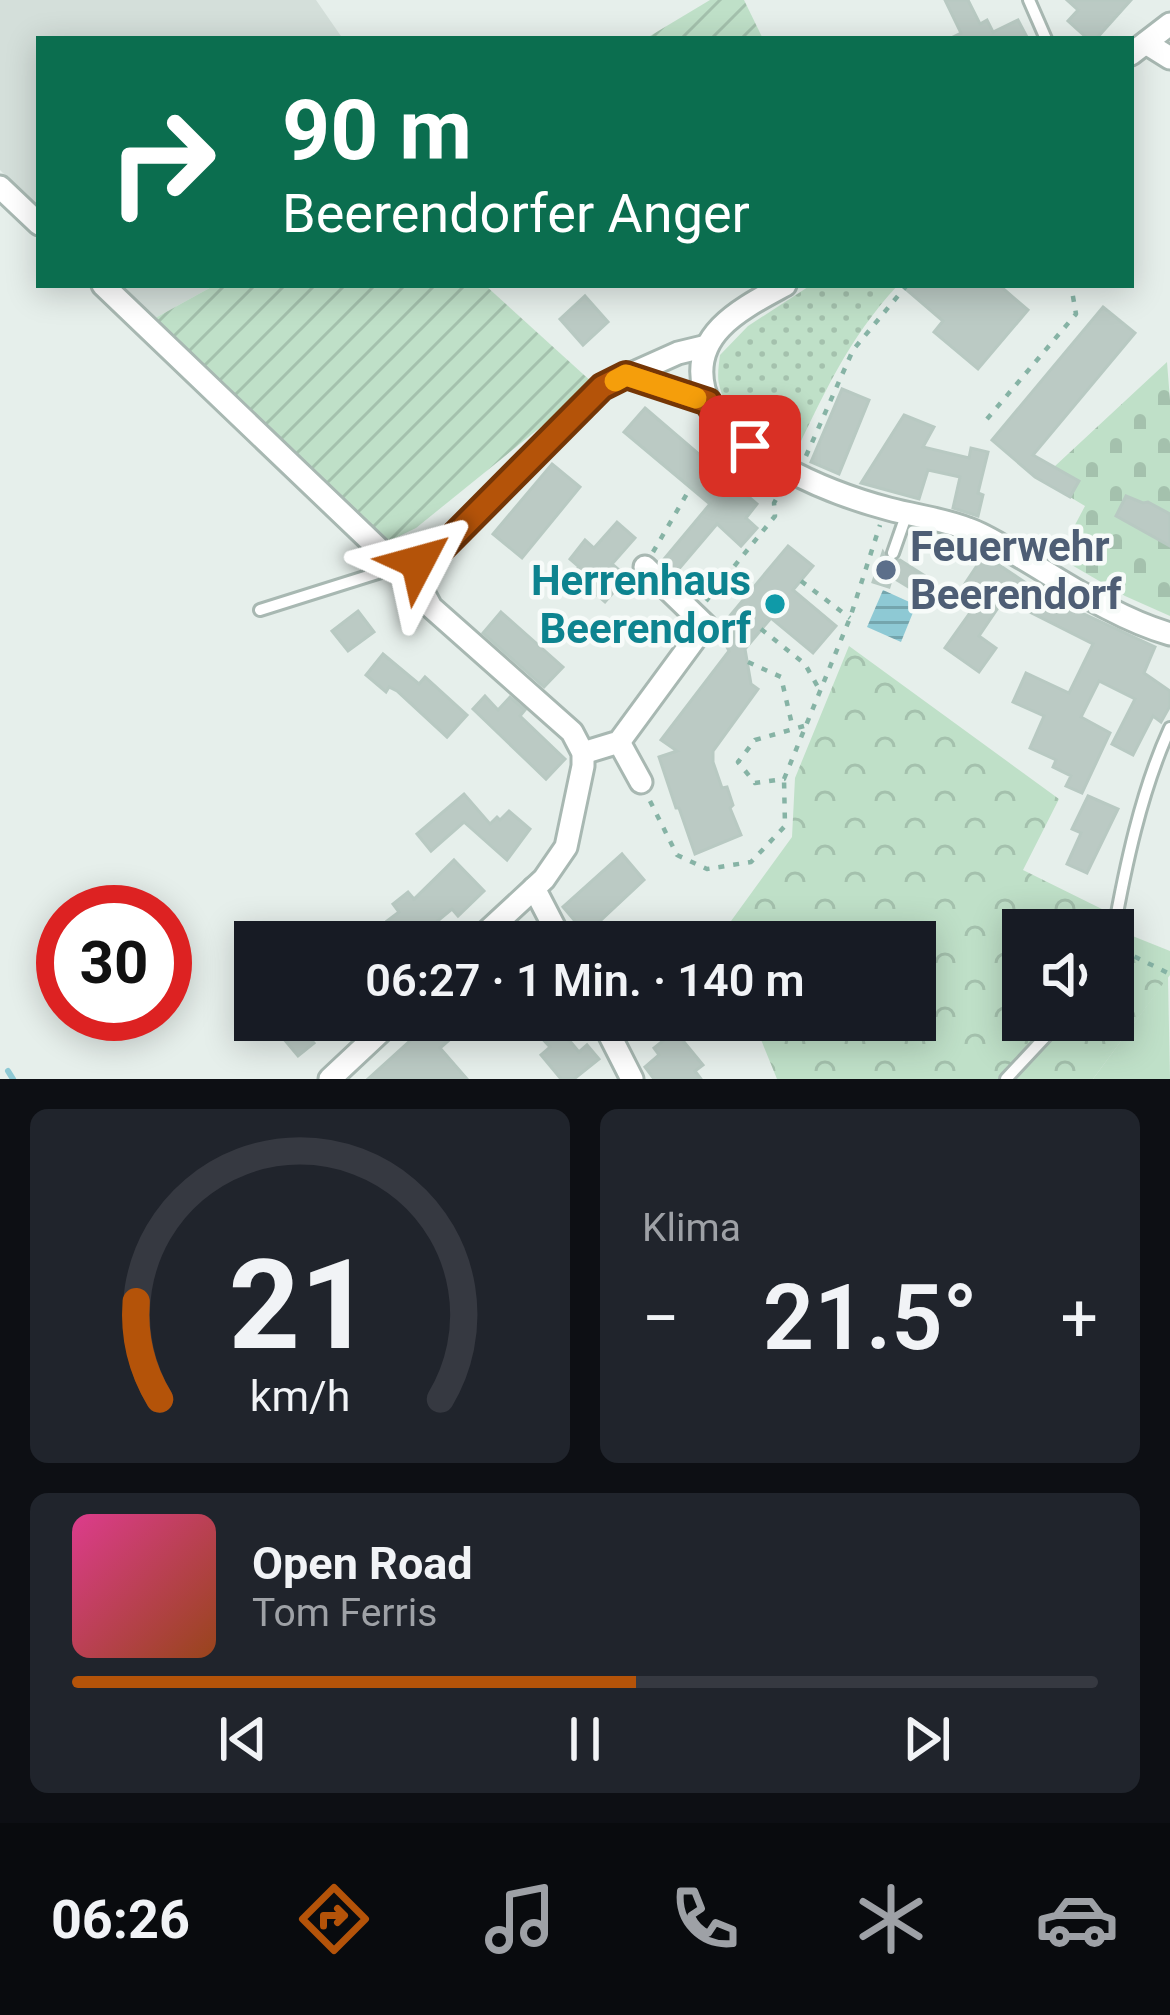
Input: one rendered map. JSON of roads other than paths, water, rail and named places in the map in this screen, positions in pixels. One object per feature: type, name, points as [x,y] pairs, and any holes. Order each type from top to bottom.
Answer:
[{"type":"street","points":[[1138,49],[1170,24]]},
{"type":"street","points":[[1138,49],[1170,58]]},
{"type":"street","points":[[0,187],[36,221]]},
{"type":"street","points":[[106,288],[381,551],[407,561],[439,551],[602,387],[678,353],[706,346]]},
{"type":"street","points":[[779,288],[717,328],[706,346],[702,379],[716,416],[791,473],[896,510],[968,528],[1138,623],[1170,634]]},
{"type":"street","points":[[626,375],[708,402]]},
{"type":"street","points":[[407,561],[431,607],[572,732],[583,753],[577,808],[566,847],[534,888],[499,921]]},
{"type":"street","points":[[583,753],[619,742],[705,625],[644,567]]},
{"type":"street","points":[[619,742],[641,782]]},
{"type":"street","points":[[534,888],[551,921]]},
{"type":"street","points":[[330,1079],[370,1041]]},
{"type":"street","points":[[613,1041],[632,1079]]},
{"type":"lane","points":[[1029,0],[1045,36]]},
{"type":"lane","points":[[893,553],[896,510]]},
{"type":"lane","points":[[260,610],[407,561]]},
{"type":"lane","points":[[1118,909],[1156,758],[1170,728]]},
{"type":"lane","points":[[1006,1079],[1041,1041]]},
{"type":"water","points":[[883,590],[916,605],[901,642],[867,627]]},
{"type":"waterway","points":[[8,1071],[13,1079]]},
{"type":"place","name":"Feuerwehr Beerendorf","points":[[886,570]]},
{"type":"place","name":"Herrenhaus Beerendorf","points":[[775,604]]}]
